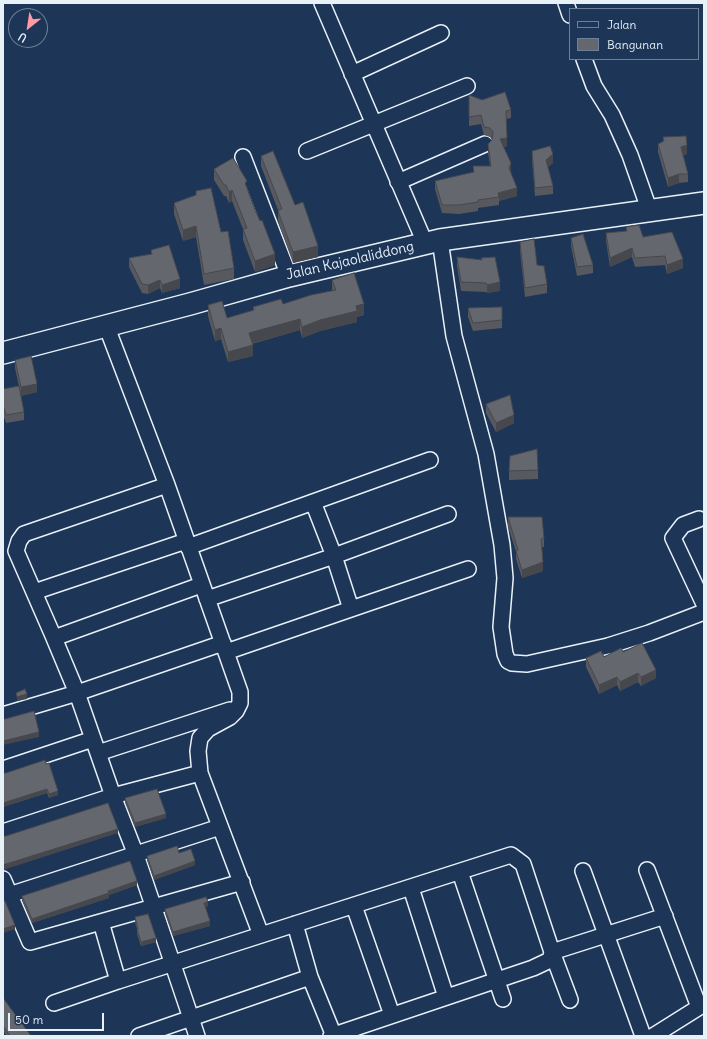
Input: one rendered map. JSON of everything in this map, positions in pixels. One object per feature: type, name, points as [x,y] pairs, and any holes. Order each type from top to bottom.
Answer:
[{"type":"street","points":[[322,3],[398,182],[432,242],[454,336],[486,454],[502,545],[505,578],[501,627],[504,654],[508,661],[512,663],[527,664],[608,646],[649,633],[704,612]]},
{"type":"street","points":[[352,74],[442,32]]},
{"type":"street","points":[[584,60],[594,86],[612,115],[630,154],[650,212]]},
{"type":"street","points":[[307,151],[467,86]]},
{"type":"street","points":[[398,182],[485,144]]},
{"type":"street","points":[[243,157],[289,276]]},
{"type":"street","name":"Jalan Kajaolaliddong","points":[[3,353],[289,276],[432,242],[650,212],[704,203]]},
{"type":"street","points":[[106,325],[167,485],[240,692],[240,703],[238,707],[230,717],[208,729],[200,738],[198,751],[200,773],[261,935]]},
{"type":"street","points":[[34,592],[314,502],[430,460]]},
{"type":"street","points":[[167,485],[24,534],[19,541],[16,551],[77,693],[113,796],[136,855],[197,1036]]},
{"type":"street","points":[[314,502],[334,556],[351,609]]},
{"type":"street","points":[[206,599],[334,556],[448,514]]},
{"type":"street","points":[[699,519],[683,526],[673,538],[704,604]]},
{"type":"street","points":[[3,715],[351,609],[468,569]]},
{"type":"street","points":[[54,638],[201,585]]},
{"type":"street","points":[[98,753],[238,707]]},
{"type":"street","points":[[3,769],[93,739]]},
{"type":"street","points":[[3,832],[113,796],[200,773]]},
{"type":"street","points":[[6,896],[220,827]]},
{"type":"street","points":[[54,1003],[118,981],[511,855],[523,864],[552,952],[570,1000]]},
{"type":"street","points":[[647,870],[664,916],[702,1006],[676,1030],[653,1036]]},
{"type":"street","points":[[583,871],[644,1036]]},
{"type":"street","points":[[460,872],[498,980],[503,999]]},
{"type":"street","points":[[3,879],[6,896],[30,942],[242,882]]},
{"type":"street","points":[[411,888],[446,997]]},
{"type":"street","points":[[354,906],[392,1015]]},
{"type":"street","points":[[552,952],[664,916]]},
{"type":"street","points":[[101,922],[118,981]]},
{"type":"street","points":[[295,924],[310,978],[332,1036],[533,968],[550,960],[552,952]]},
{"type":"street","points":[[139,1036],[190,1017],[310,978]]},
{"type":"building","points":[[505,92],[511,110],[506,111],[507,138],[500,139],[511,163],[509,168],[517,188],[498,193],[499,197],[478,200],[478,202],[459,205],[442,205],[435,181],[474,172],[473,166],[491,166],[488,144],[492,140],[493,132],[490,128],[484,127],[481,115],[469,117],[469,95],[482,100]]},
{"type":"building","points":[[686,136],[687,145],[681,147],[688,174],[679,174],[668,178],[658,144],[664,141],[663,137]]},
{"type":"building","points":[[550,146],[553,154],[546,160],[553,186],[535,188],[532,151]]},
{"type":"building","points":[[273,151],[295,205],[303,202],[318,246],[293,252],[279,214],[278,210],[282,209],[261,156]]},
{"type":"building","points":[[233,158],[247,181],[245,183],[255,210],[260,221],[262,220],[275,254],[255,261],[243,229],[247,228],[232,190],[229,192],[226,185],[224,185],[214,169]]},
{"type":"building","points":[[211,188],[221,232],[228,231],[234,268],[204,274],[196,226],[183,230],[174,203],[196,195],[196,191]]},
{"type":"building","points":[[639,225],[643,237],[672,232],[683,259],[667,265],[665,256],[635,258],[632,248],[610,258],[606,233],[627,231],[626,227]]},
{"type":"building","points":[[583,234],[593,265],[577,267],[571,238]]},
{"type":"building","points":[[534,239],[537,265],[544,266],[547,284],[525,288],[520,242]]},
{"type":"building","points":[[169,245],[180,279],[162,285],[160,280],[148,285],[142,284],[129,258],[152,254],[151,250]]},
{"type":"building","points":[[457,257],[482,260],[481,258],[495,257],[500,282],[487,285],[486,283],[461,282]]},
{"type":"building","points":[[354,273],[364,304],[356,306],[357,311],[320,320],[302,327],[300,319],[249,333],[253,345],[228,352],[221,328],[215,330],[208,305],[222,301],[227,318],[254,310],[253,307],[281,299],[283,304],[311,295],[336,290],[332,280]]},
{"type":"building","points":[[502,307],[502,320],[473,323],[468,308]]},
{"type":"building","points":[[31,356],[37,384],[21,387],[15,360]]},
{"type":"building","points":[[19,386],[24,412],[6,415],[3,405],[3,389]]},
{"type":"building","points":[[510,395],[514,415],[496,423],[486,404]]},
{"type":"building","points":[[537,449],[538,470],[509,471],[510,456]]},
{"type":"building","points":[[508,517],[542,517],[544,538],[541,539],[543,562],[522,570],[516,551],[518,550]]},
{"type":"building","points":[[642,643],[656,670],[641,677],[638,673],[620,682],[617,677],[599,685],[586,658],[601,651],[604,657],[621,648],[623,652]]},
{"type":"building","points":[[25,689],[27,694],[17,697],[16,693]]},
{"type":"building","points":[[34,711],[39,732],[3,741],[3,719]]},
{"type":"building","points":[[45,760],[46,764],[49,763],[58,791],[49,794],[47,789],[3,803],[3,773]]},
{"type":"building","points":[[157,789],[166,814],[135,823],[125,798]]},
{"type":"building","points":[[108,803],[118,829],[3,865],[3,836]]},
{"type":"building","points":[[177,846],[179,853],[191,849],[195,861],[154,876],[147,856]]},
{"type":"building","points":[[130,861],[137,881],[108,891],[109,893],[32,919],[22,896]]},
{"type":"building","points":[[206,897],[208,902],[204,903],[210,921],[173,932],[165,909]]},
{"type":"building","points":[[3,901],[5,901],[15,925],[3,929]]},
{"type":"building","points":[[148,914],[156,938],[141,942],[135,917]]},
{"type":"building","points":[[3,998],[31,1036],[10,1036],[3,1026]]}]
